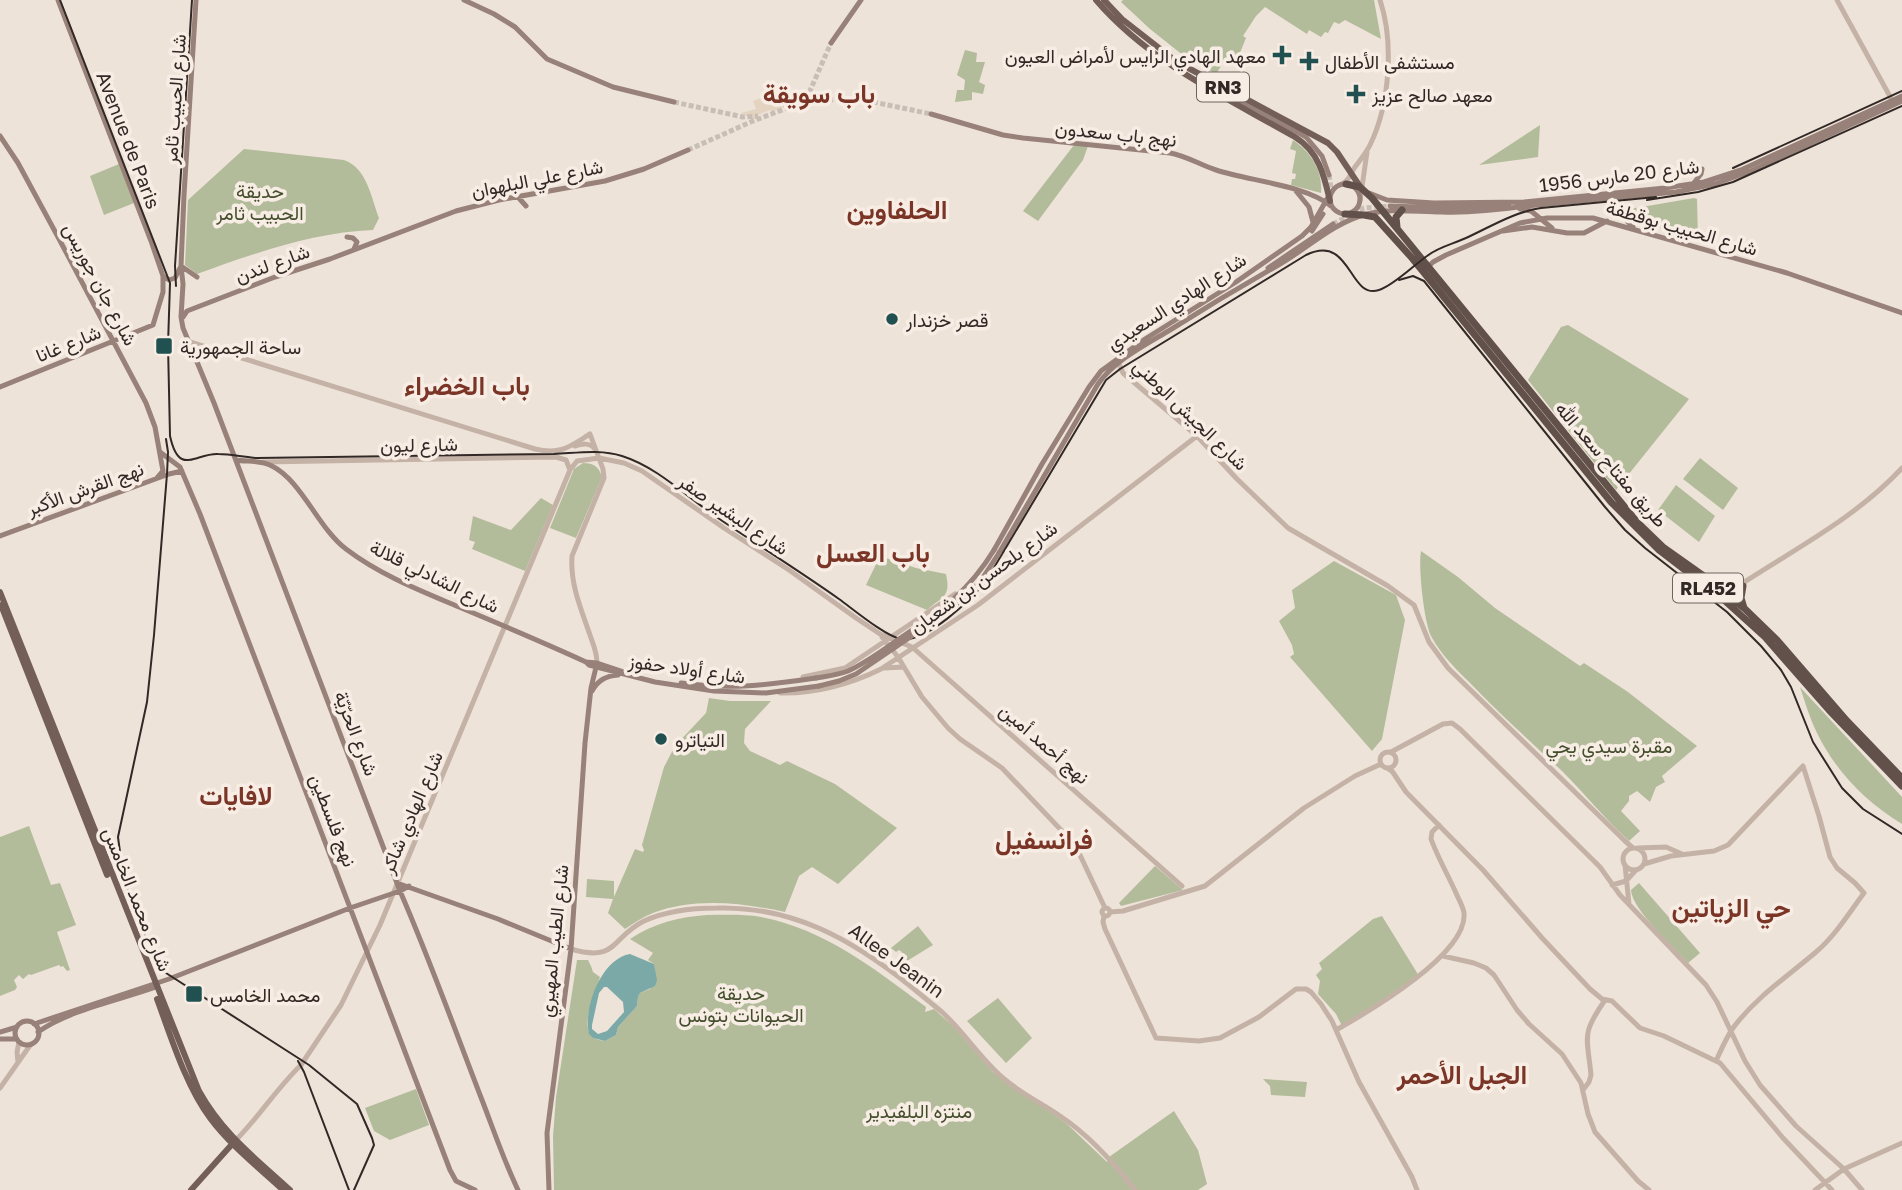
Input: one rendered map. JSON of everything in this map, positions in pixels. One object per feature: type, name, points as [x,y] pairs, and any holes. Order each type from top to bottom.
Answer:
[{"type":"highway","points":[[1344,184],[1360,192]]},
{"type":"highway","name":"طريق مفتاح سعد الله","points":[[1360,192],[1383,211],[1637,522],[1663,547],[1711,581],[1902,786]]},
{"type":"highway","points":[[1399,232],[1395,218],[1402,210]]},
{"type":"highway","points":[[1351,213],[1364,215]]},
{"type":"highway","name":"طريق مفتاح سعد الله","points":[[1364,215],[1379,220],[1611,502],[1659,550],[1745,609],[1777,640],[1847,722],[1902,778]]},
{"type":"highway","points":[[1711,581],[1743,584],[1741,598],[1745,609]]},
{"type":"main road","name":"Avenue de Paris","points":[[58,0],[163,276],[163,292]]},
{"type":"main road","name":"شارع الحبيب ثامر","points":[[183,284],[181,266],[196,0]]},
{"type":"main road","points":[[464,0],[515,27],[542,55],[557,64],[619,89],[674,102]]},
{"type":"main road","points":[[831,43],[861,0]]},
{"type":"main road","points":[[1095,0],[1104,2]]},
{"type":"main road","name":"RN3","points":[[1104,2],[1199,84],[1302,141],[1319,162],[1329,199]]},
{"type":"main road","points":[[1176,65],[1306,137],[1322,156],[1328,175]]},
{"type":"main road","name":"RN3","points":[[1176,65],[1325,141],[1335,150],[1360,192]]},
{"type":"main road","name":"شارع 20 مارس 1956","points":[[1360,192],[1387,200],[1418,202],[1524,202],[1693,184],[1736,172],[1902,98]]},
{"type":"main road","name":"شارع 20 مارس 1956","points":[[1364,215],[1402,210],[1453,212],[1507,209],[1676,191],[1715,184],[1751,171],[1893,102]]},
{"type":"main road","name":"نهج باب سعدون","points":[[933,115],[1003,135],[1170,153],[1216,170],[1329,199]]},
{"type":"main road","name":"شارع جان جوريس","points":[[0,136],[18,163],[115,341],[151,415],[160,452]]},
{"type":"main road","name":"شارع علي البلهوان","points":[[392,235],[456,211],[517,196],[605,181],[644,169],[688,150]]},
{"type":"main road","points":[[1693,184],[1702,169]]},
{"type":"main road","points":[[1344,184],[1335,187],[1329,199],[1337,212],[1351,213],[1360,192]]},
{"type":"main road","points":[[1294,189],[1310,207],[1313,218],[1311,227]]},
{"type":"main road","points":[[517,196],[526,206],[528,194]]},
{"type":"main road","name":"شارع الهادي السعيدي","points":[[997,549],[1098,384],[1118,361],[1297,240],[1311,227],[1329,199]]},
{"type":"main road","name":"شارع 20 مارس 1956","points":[[1390,206],[1527,206]]},
{"type":"main road","points":[[1627,208],[1625,217],[1638,230]]},
{"type":"main road","points":[[1507,209],[1529,210],[1559,231]]},
{"type":"main road","points":[[1518,209],[1523,211],[1525,216],[1520,223]]},
{"type":"main road","name":"شارع الهادي السعيدي","points":[[1343,224],[1351,213]]},
{"type":"main road","points":[[1236,282],[1306,237],[1325,214],[1316,230],[1296,249]]},
{"type":"main road","name":"شارع الهادي السعيدي","points":[[1118,361],[1277,267],[1343,224],[1364,215]]},
{"type":"main road","points":[[1582,217],[1590,219],[1594,228]]},
{"type":"main road","name":"شارع الحبيب بوقطفة","points":[[1428,267],[1441,257],[1520,223],[1540,218],[1582,217],[1607,221],[1787,273],[1902,313]]},
{"type":"main road","points":[[1501,232],[1532,227],[1584,233],[1607,221]]},
{"type":"main road","points":[[1251,280],[1333,224]]},
{"type":"main road","points":[[1594,228],[1607,224],[1638,230]]},
{"type":"main road","name":"شارع لندن","points":[[187,335],[183,317],[187,311],[392,235]]},
{"type":"main road","points":[[348,237],[357,242],[355,249]]},
{"type":"main road","points":[[163,276],[169,280],[175,278],[181,266],[197,277]]},
{"type":"main road","points":[[1428,267],[1429,279]]},
{"type":"main road","name":"شارع الحرّيّة","points":[[183,284],[181,317],[187,335],[397,883],[397,892],[422,942],[503,1158],[518,1190]]},
{"type":"main road","name":"شارع غانا","points":[[0,387],[153,325],[163,292]]},
{"type":"main road","points":[[160,452],[177,463],[182,471]]},
{"type":"main road","points":[[157,478],[163,471],[160,452]]},
{"type":"main road","points":[[236,460],[257,462]]},
{"type":"main road","points":[[242,477],[245,466],[257,462]]},
{"type":"main road","name":"شارع الشادلي قلالة","points":[[257,462],[282,472],[334,537],[345,549],[359,558],[418,589],[586,662]]},
{"type":"main road","name":"نهج القرش الأكبر","points":[[0,537],[173,472],[182,471]]},
{"type":"main road","name":"نهج فلسطين","points":[[182,471],[450,1170],[456,1181],[475,1190]]},
{"type":"main road","name":"شارع أولاد حفوز","points":[[586,662],[683,684],[734,688],[763,686],[849,671],[959,596],[997,549]]},
{"type":"main road","name":"شارع أولاد حفوز","points":[[597,665],[622,675],[702,690],[766,693],[839,681],[856,674],[950,610],[980,582],[997,549]]},
{"type":"main road","name":"شارع محمد الخامس","points":[[0,592],[194,1094],[209,1117],[290,1190]]},
{"type":"main road","name":"شارع محمد الخامس","points":[[0,604],[154,986]]},
{"type":"main road","name":"شارع الطيب المهيري","points":[[547,1188],[547,1133],[571,949],[582,784],[591,694],[597,665]]},
{"type":"main road","points":[[591,694],[596,684],[605,678],[622,675]]},
{"type":"main road","points":[[397,883],[498,919],[571,949]]},
{"type":"main road","points":[[38,1032],[66,1017],[154,986],[409,886]]},
{"type":"main road","points":[[0,1032],[17,1027],[23,1022],[34,1024],[154,986]]},
{"type":"main road","points":[[0,1039],[31,1044],[37,1039],[38,1032],[34,1024]]},
{"type":"main road","points":[[17,1027],[15,1033],[18,1040]]},
{"type":"main road","points":[[191,1190],[235,1140]]},
{"type":"main road","name":"شارع محمد الخامس","points":[[235,1140],[283,1190]]},
{"type":"street","points":[[1360,192],[1368,149],[1380,116],[1390,61],[1380,0]]},
{"type":"street","points":[[1837,0],[1893,102]]},
{"type":"street","points":[[1344,184],[1368,149]]},
{"type":"street","name":"شارع البشير صفر","points":[[190,342],[534,449],[553,452],[586,444],[592,446],[598,454],[642,471],[880,634]]},
{"type":"street","name":"شارع الجيش الوطني","points":[[1118,361],[1123,373],[1198,436],[1236,478],[1288,528],[1388,586],[1414,605],[1429,642],[1448,668],[1632,849]]},
{"type":"street","name":"شارع الطيب المهيري","points":[[569,448],[590,434],[604,472],[604,480],[572,556],[571,568],[573,583],[595,649],[597,665]]},
{"type":"street","name":"شارع بلحسن بن شعبان","points":[[766,693],[822,689],[868,676],[881,669],[978,605],[1198,436]]},
{"type":"street","points":[[570,470],[577,461],[598,454]]},
{"type":"street","name":"شارع ليون","points":[[257,462],[556,457],[566,460],[570,470]]},
{"type":"street","points":[[1725,597],[1852,512],[1882,489],[1902,468]]},
{"type":"street","name":"شارع الهادي شاكر","points":[[397,883],[570,470]]},
{"type":"street","name":"شارع أولاد حفوز","points":[[763,686],[841,669],[954,596],[997,549]]},
{"type":"street","name":"نهج أحمد أمين","points":[[880,634],[888,640],[912,647],[1182,886]]},
{"type":"street","points":[[888,640],[922,697],[948,728],[1002,768],[1062,831],[1080,855],[1106,912],[1103,922],[1105,929],[1156,1038],[1199,1041],[1220,1038],[1259,1017],[1298,988],[1311,992],[1327,1013],[1359,1082],[1412,1177],[1416,1190]]},
{"type":"street","points":[[881,669],[904,667]]},
{"type":"street","points":[[1381,764],[1381,755],[1386,752],[1391,752],[1443,724],[1452,723],[1456,726],[1592,859],[1629,904],[1706,985],[1760,1085],[1796,1126],[1844,1169],[1862,1190]]},
{"type":"street","points":[[1387,768],[1395,763],[1391,752]]},
{"type":"street","points":[[1106,912],[1123,911],[1205,886],[1304,808],[1355,776],[1381,764]]},
{"type":"street","points":[[1381,764],[1392,771],[1406,792],[1483,870],[1590,989],[1599,997],[1612,1001],[1640,1028],[1664,1035],[1724,1067],[1783,1138],[1832,1190]]},
{"type":"street","points":[[1612,885],[1626,881],[1644,864],[1682,854],[1714,851],[1728,845],[1803,766],[1829,857],[1864,893],[1828,939],[1747,1011],[1731,1030],[1716,1061]]},
{"type":"street","points":[[1336,1030],[1407,985],[1443,956],[1460,930],[1463,909],[1432,839],[1432,832],[1439,825]]},
{"type":"street","points":[[1629,904],[1623,858],[1632,849],[1666,847],[1682,854]]},
{"type":"street","points":[[1632,849],[1644,853],[1644,864]]},
{"type":"street","points":[[1625,865],[1630,870],[1636,870]]},
{"type":"street","name":"شارع الهادي شاكر","points":[[235,1140],[252,1124],[301,1065],[341,1005],[397,892]]},
{"type":"street","name":"Allee Jeanin","points":[[571,949],[597,953],[612,948],[627,932],[643,921],[694,909],[746,909],[808,923],[857,947],[942,1012],[995,1071],[1089,1139],[1135,1190]]},
{"type":"street","points":[[1443,956],[1474,963],[1494,975],[1517,1010],[1562,1054],[1577,1076],[1595,1132],[1648,1190]]},
{"type":"street","points":[[1583,1090],[1591,1075],[1586,1032],[1605,1000]]},
{"type":"street","points":[[18,1040],[18,1062]]},
{"type":"street","points":[[0,1088],[31,1044]]},
{"type":"street","points":[[1815,1190],[1844,1169],[1902,1143]]},
{"type":"green space","points":[[1374,0],[1381,39],[1345,20],[1339,24],[1334,22],[1328,33],[1325,32],[1321,37],[1309,30],[1307,34],[1265,7],[1243,36],[1246,38],[1237,60],[1228,55],[1216,74],[1184,56],[1150,29],[1121,2]]},
{"type":"green space","points":[[965,50],[977,53],[976,62],[985,62],[979,82],[985,85],[983,94],[972,92],[972,100],[955,102],[957,90],[964,90],[965,80],[957,75]]},
{"type":"green space","points":[[1540,125],[1538,157],[1479,165]]},
{"type":"green space","points":[[1293,140],[1315,163],[1320,177],[1321,193],[1291,185],[1296,174],[1292,173],[1296,151],[1290,149]]},
{"type":"green space","points":[[1074,145],[1088,146],[1083,160],[1038,221],[1023,211]]},
{"type":"green space","name":"حديقة الحبيب ثامر","points":[[244,149],[344,160],[352,164],[367,184],[379,218],[373,230],[306,240],[197,274],[185,265],[188,200]]},
{"type":"green space","points":[[119,164],[134,203],[104,215],[90,176]]},
{"type":"green space","points":[[1697,199],[1698,240],[1634,220],[1630,212],[1630,209]]},
{"type":"green space","points":[[1568,325],[1689,399],[1616,490],[1528,380],[1561,327]]},
{"type":"green space","points":[[1700,458],[1738,488],[1723,510],[1683,479]]},
{"type":"green space","points":[[583,463],[596,466],[602,477],[576,538],[550,528],[574,469]]},
{"type":"green space","points":[[1676,485],[1715,516],[1699,542],[1658,510]]},
{"type":"green space","points":[[541,498],[553,505],[525,571],[472,549],[475,542],[469,540],[473,516],[511,530]]},
{"type":"green space","name":"مقبرة سيدي يحي","points":[[1421,551],[1495,608],[1580,666],[1584,663],[1628,692],[1697,746],[1662,776],[1665,782],[1656,787],[1650,802],[1637,791],[1629,796],[1629,801],[1621,811],[1640,831],[1629,841],[1440,650],[1431,636],[1426,619],[1421,581]]},
{"type":"green space","points":[[880,556],[916,568],[946,574],[946,592],[927,610],[866,585]]},
{"type":"green space","points":[[1334,561],[1396,595],[1405,620],[1382,739],[1372,751],[1290,657],[1294,654],[1292,645],[1279,621],[1295,608],[1292,590]]},
{"type":"green space","points":[[1800,687],[1902,797],[1902,824],[1864,796],[1833,761],[1814,728]]},
{"type":"green space","points":[[709,698],[771,701],[745,729],[744,743],[750,751],[780,765],[787,761],[835,784],[897,828],[838,884],[812,867],[799,876],[785,912],[736,904],[702,903],[653,913],[625,929],[608,913],[613,899],[586,897],[587,879],[614,881],[614,897],[635,849],[644,850],[642,845],[664,767],[675,746],[706,713]]},
{"type":"green space","points":[[29,826],[51,885],[60,883],[76,925],[57,932],[70,970],[67,971],[59,965],[29,974],[23,979],[19,975],[14,980],[17,987],[15,990],[0,996],[0,837]]},
{"type":"green space","points":[[1155,866],[1183,890],[1121,906],[1119,903]]},
{"type":"green space","points":[[1639,883],[1700,953],[1688,963],[1638,908],[1631,890]]},
{"type":"green space","name":"منتزه البلفيدير","points":[[707,915],[755,916],[784,923],[806,930],[846,951],[926,1007],[925,1012],[934,1009],[953,1026],[993,1072],[1066,1123],[1107,1162],[1109,1157],[1174,1111],[1198,1150],[1207,1184],[1198,1190],[554,1190],[553,1136],[556,1097],[577,960],[588,960],[593,972],[600,977],[590,1006],[588,1028],[593,1037],[605,1041],[616,1035],[618,1027],[637,1006],[640,993],[650,989],[655,976],[654,964],[648,960],[653,953],[630,939],[667,922]]},
{"type":"green space","points":[[1382,916],[1419,976],[1342,1026],[1336,1014],[1318,994],[1320,981],[1316,975],[1322,969],[1319,963],[1373,919]]},
{"type":"green space","points":[[918,926],[933,945],[907,961],[900,955],[902,952],[891,948]]},
{"type":"green space","points":[[998,998],[1032,1038],[1006,1063],[967,1021]]},
{"type":"green space","points":[[1263,1079],[1307,1082],[1305,1097],[1271,1095],[1270,1086]]},
{"type":"green space","points":[[416,1089],[429,1125],[390,1140],[374,1131],[365,1108]]},
{"type":"shaded area","points":[[787,86],[790,94],[796,92],[797,98],[801,100],[755,116],[756,119],[741,113],[756,109],[753,101],[763,97],[765,88],[778,90]]},
{"type":"water","points":[[630,954],[654,964],[657,980],[655,986],[640,993],[637,1006],[618,1027],[616,1035],[605,1041],[593,1038],[589,1034],[588,1023],[596,986],[611,965]],"holes":[[[607,987],[623,1002],[624,1012],[607,1031],[598,1034],[592,1029],[592,1025],[599,993]]]},
{"type":"tunnel","points":[[783,106],[807,96],[831,43]]},
{"type":"tunnel","points":[[688,150],[803,102],[859,99],[931,114]]},
{"type":"tunnel","points":[[674,102],[743,117],[758,116]]},
{"type":"tunnel","points":[[1329,175],[1332,194]]},
{"type":"tunnel","points":[[1333,224],[1364,208],[1390,206]]},
{"type":"tram line","points":[[60,0],[170,283],[170,436],[178,456],[189,460],[218,454],[257,458],[588,452],[622,456],[647,467],[878,628],[901,639],[923,634],[947,619],[986,581],[1106,380],[1306,255],[1321,251],[1332,253],[1341,259],[1361,286],[1369,290],[1379,290],[1397,280],[1436,250],[1521,213],[1541,208],[1656,197]]},
{"type":"tram line","points":[[176,286],[175,266],[192,0]]},
{"type":"tram line","points":[[1733,168],[1902,91]]},
{"type":"tram line","points":[[1647,200],[1698,192],[1733,182],[1902,106]]},
{"type":"tram line","points":[[1399,280],[1413,276],[1424,281],[1625,530],[1727,612],[1761,646],[1791,687],[1813,742],[1842,788],[1863,809],[1902,834]]},
{"type":"tram line","points":[[166,439],[167,474],[154,635],[147,702],[118,837],[122,867],[129,894],[151,950],[166,973],[309,1065],[357,1104],[374,1145],[354,1190]]},
{"type":"tram line","points":[[298,1061],[349,1190]]},
{"type":"place","name":"معهد الهادي الرايس لأمراض العيون","points":[[1282,55]]},
{"type":"place","name":"مستشفى الأطفال","points":[[1309,61]]},
{"type":"place","name":"معهد صالح عزيز","points":[[1356,94]]},
{"type":"place","name":"قصر خزندار","points":[[892,319]]},
{"type":"place","name":"ساحة الجمهورية","points":[[164,346]]},
{"type":"place","name":"التياترو","points":[[661,739]]},
{"type":"place","name":"محمد الخامس","points":[[194,994]]},
{"type":"district","name":"باب سويقة","points":[[819,93]]},
{"type":"district","name":"الحلفاوين","points":[[897,209]]},
{"type":"district","name":"باب الخضراء","points":[[467,385]]},
{"type":"district","name":"باب العسل","points":[[873,552]]},
{"type":"district","name":"لافايات","points":[[236,795]]},
{"type":"district","name":"فرانسفيل","points":[[1044,839]]},
{"type":"district","name":"حي الزياتين","points":[[1731,907]]},
{"type":"district","name":"الجبل الأحمر","points":[[1462,1074]]},
{"type":"park label","name":"حديقة الحيوانات بتونس","points":[[741,1003]]}]
